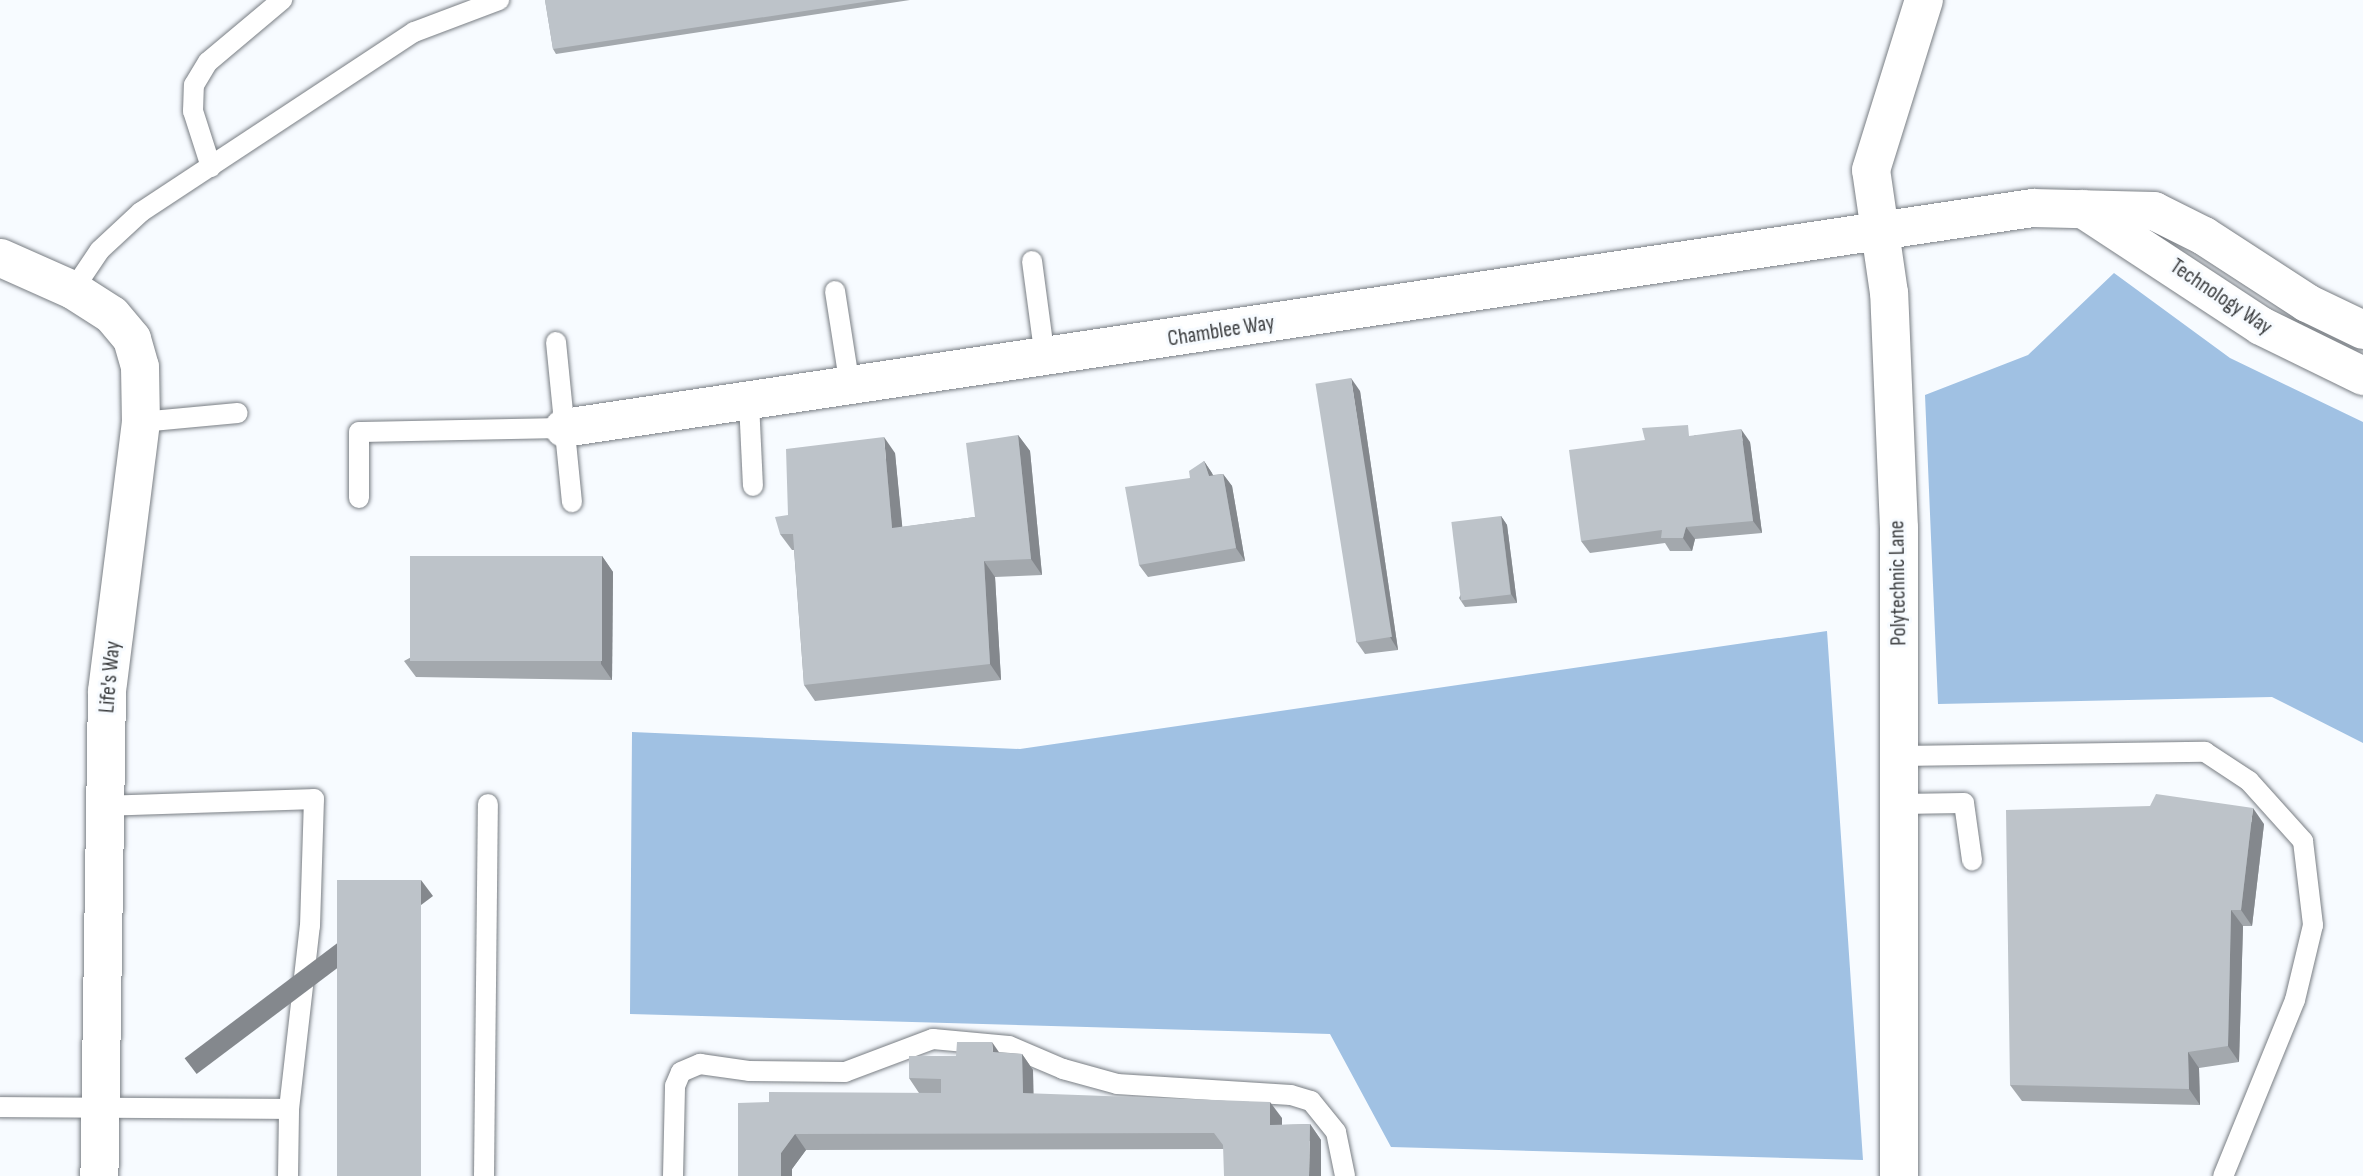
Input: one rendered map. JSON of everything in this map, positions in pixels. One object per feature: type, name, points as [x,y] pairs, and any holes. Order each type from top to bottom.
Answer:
[{"type":"street","name":"Polytechnic Lane","points":[[1899,1176],[1900,756],[1891,340],[1871,170],[1924,0]]},
{"type":"street","name":"Technology Way","points":[[1877,230],[2033,208],[2154,211],[2204,236],[2317,309],[2363,330]]},
{"type":"street","name":"Technology Way","points":[[2083,209],[2261,326],[2363,376]]},
{"type":"street","name":"Chamblee Way","points":[[564,428],[1045,359],[1877,230]]},
{"type":"street","name":"Life's Way","points":[[1,258],[73,290],[112,315],[132,339],[140,367],[141,422],[107,691],[99,1176]]},
{"type":"lane","points":[[211,167],[193,111],[194,85],[208,62],[282,0]]},
{"type":"lane","points":[[73,290],[85,269],[121,230],[211,167],[414,32],[499,0]]},
{"type":"lane","points":[[1032,261],[1045,359]]},
{"type":"lane","points":[[835,291],[850,387]]},
{"type":"lane","points":[[556,342],[572,502]]},
{"type":"lane","points":[[749,402],[753,486]]},
{"type":"lane","points":[[141,422],[238,413]]},
{"type":"lane","points":[[359,498],[359,432],[564,428]]},
{"type":"lane","points":[[1900,756],[2205,752],[2249,781],[2303,841],[2313,925],[2295,1000],[2223,1176]]},
{"type":"lane","points":[[103,806],[314,799],[310,926],[289,1109],[288,1176]]},
{"type":"lane","points":[[1900,804],[1964,803],[1972,860]]},
{"type":"lane","points":[[484,1176],[488,804]]},
{"type":"lane","points":[[673,1176],[675,1086],[681,1072],[700,1064],[749,1071],[845,1072],[933,1039],[1009,1046],[1063,1069],[1117,1084],[1252,1091],[1311,1101],[1336,1132],[1345,1176]]},
{"type":"lane","points":[[0,1107],[289,1109]]},
{"type":"shaded area","points":[[2114,273],[2230,358],[2363,422],[2363,743],[2272,697],[1938,704],[1925,395],[2028,355]]},
{"type":"shaded area","points":[[1827,631],[1863,1160],[1391,1147],[1330,1034],[630,1014],[632,732],[1020,749]]},
{"type":"building","points":[[545,0],[877,0],[553,49]]},
{"type":"building","points":[[1351,378],[1392,637],[1356,642],[1315,384]]},
{"type":"building","points":[[1688,425],[1689,436],[1741,429],[1753,521],[1686,527],[1683,538],[1661,538],[1662,530],[1581,541],[1569,450],[1645,440],[1642,428]]},
{"type":"building","points":[[1018,435],[1031,559],[984,561],[990,664],[804,685],[793,534],[780,534],[775,517],[788,515],[786,449],[884,437],[892,528],[975,517],[966,443]]},
{"type":"building","points":[[1204,461],[1209,476],[1223,474],[1236,548],[1139,565],[1125,487],[1190,478],[1189,471]]},
{"type":"building","points":[[1501,516],[1511,594],[1461,601],[1451,522]]},
{"type":"building","points":[[410,556],[602,556],[602,661],[410,661]]},
{"type":"building","points":[[2156,794],[2253,808],[2241,910],[2231,910],[2228,1046],[2188,1052],[2189,1089],[2010,1085],[2006,810],[2150,806]]},
{"type":"building","points":[[337,880],[421,880],[421,1176],[337,1176]]},
{"type":"building","points":[[957,1042],[992,1042],[993,1052],[1022,1054],[1023,1093],[1270,1102],[1270,1125],[1310,1124],[1309,1176],[1224,1176],[1223,1145],[1214,1133],[795,1134],[781,1153],[781,1176],[738,1176],[738,1103],[769,1102],[769,1092],[941,1093],[941,1079],[909,1078],[909,1056],[956,1056]]}]
